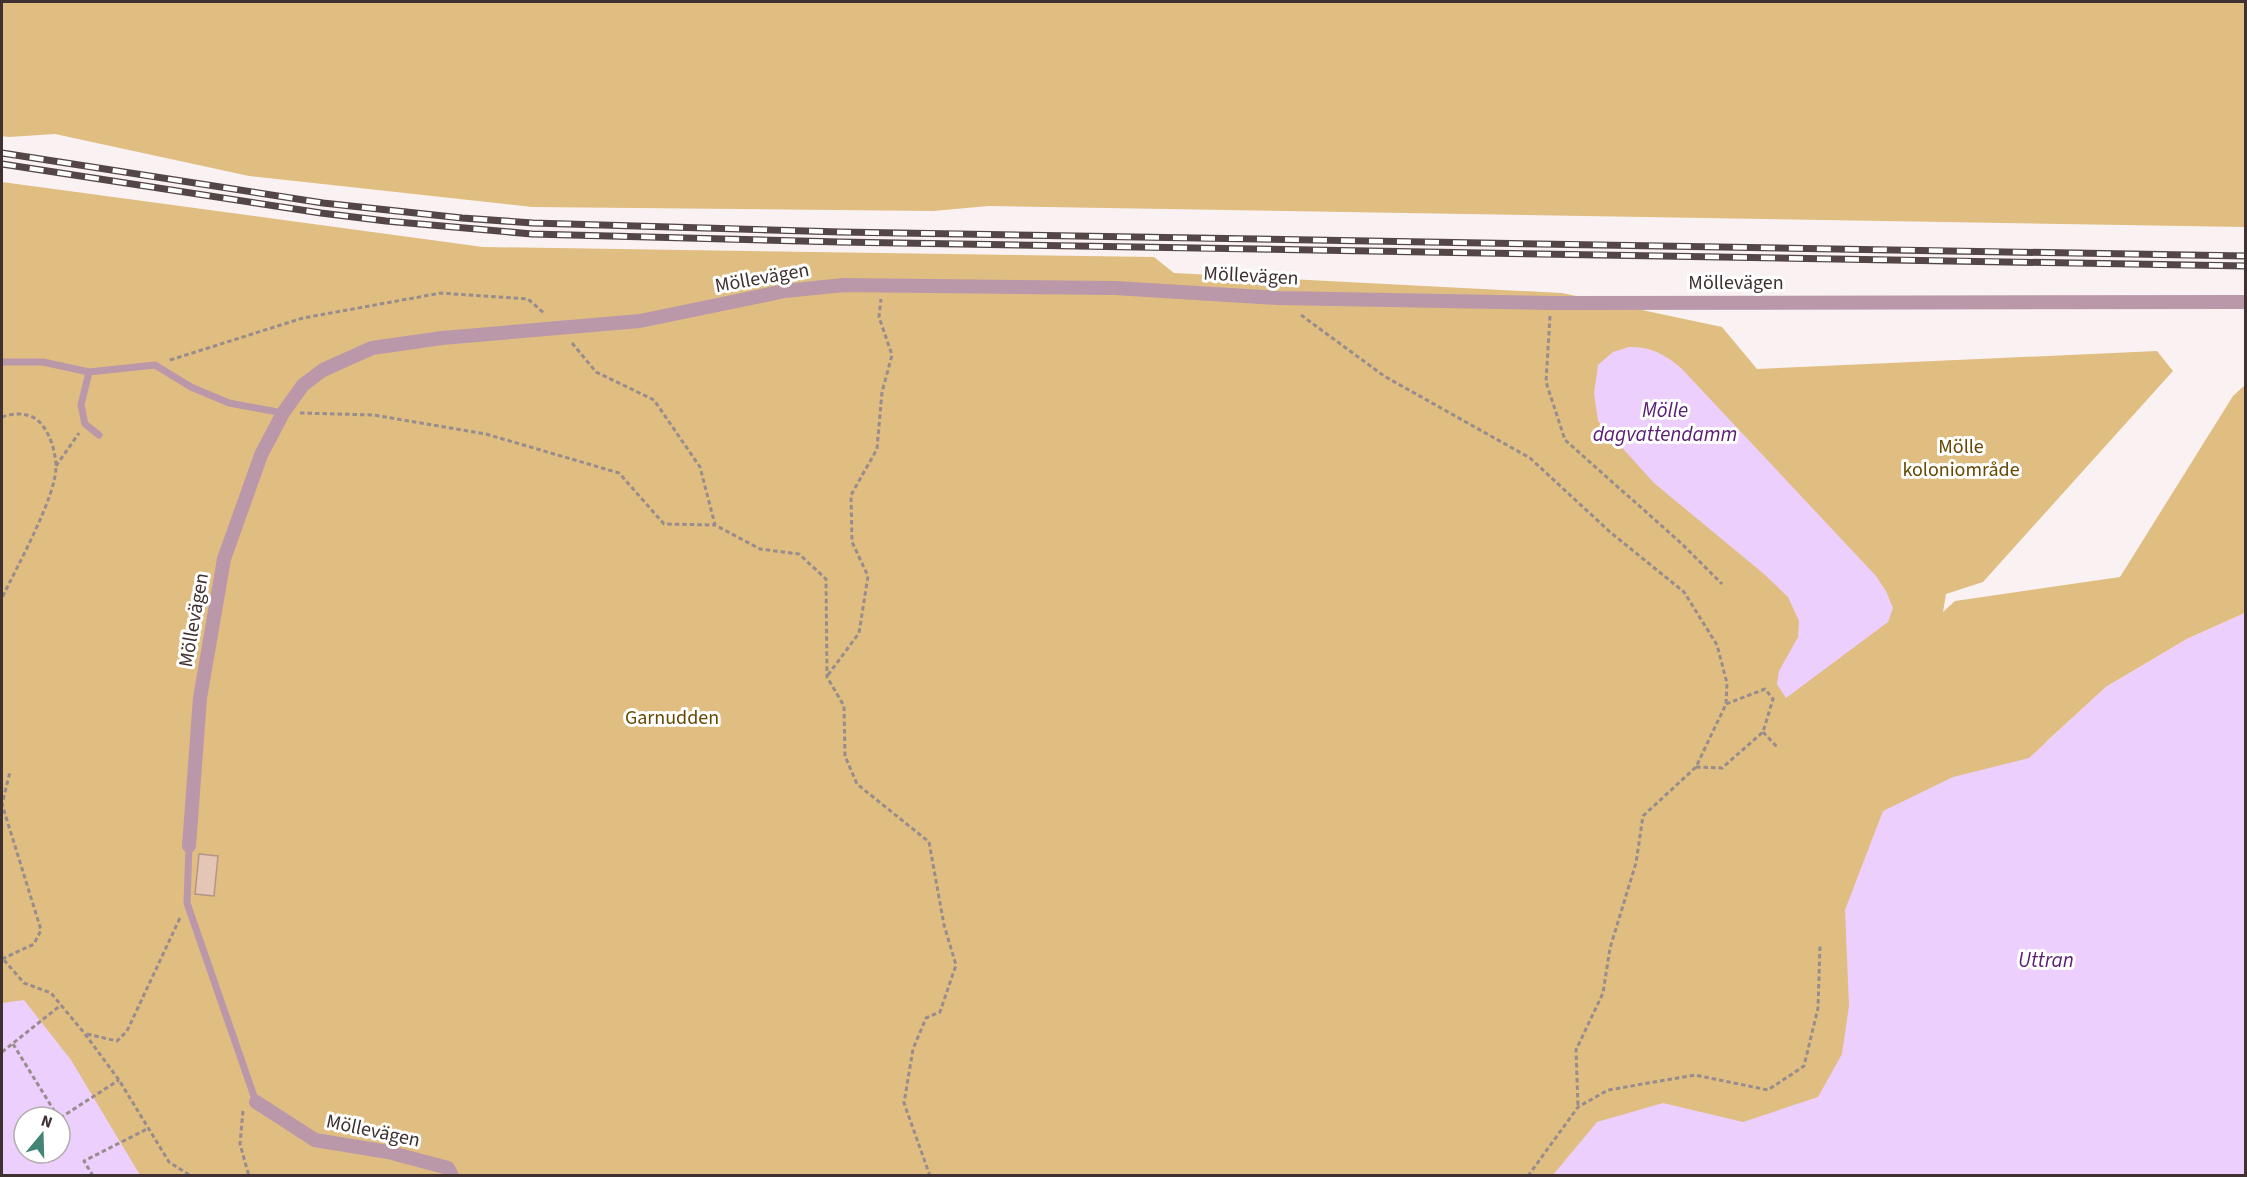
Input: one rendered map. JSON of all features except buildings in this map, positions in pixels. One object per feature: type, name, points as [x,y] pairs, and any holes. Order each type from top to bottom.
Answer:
[{"type":"street","name":"Möllevägen","points":[[189,846],[200,698],[224,559],[261,455],[283,413],[303,385],[323,369],[372,348],[442,338],[640,321],[785,291],[844,285],[1115,288],[1278,298],[1551,303],[2246,303]]},
{"type":"street","name":"Möllevägen","points":[[256,1102],[315,1140],[398,1155],[448,1168],[452,1176]]},
{"type":"lane","points":[[2,362],[42,362],[89,372],[155,364],[190,387],[229,403],[283,413]]},
{"type":"lane","points":[[89,372],[81,405],[85,424],[99,435]]},
{"type":"lane","points":[[189,846],[187,903],[256,1102]]},
{"type":"path","points":[[827,677],[859,633],[868,576],[852,542],[851,495],[877,449],[882,392],[892,356],[879,317],[883,285]]},
{"type":"path","points":[[155,364],[303,318],[441,293],[528,299],[561,329],[596,372],[654,400],[700,467],[715,525]]},
{"type":"path","points":[[1278,298],[1384,376],[1530,458],[1610,532],[1684,592],[1717,645],[1727,683],[1726,704],[1696,767],[1643,816],[1636,863],[1610,948],[1603,993],[1576,1050],[1578,1107]]},
{"type":"path","points":[[1551,303],[1545,382],[1565,440],[1681,543],[1722,584]]},
{"type":"path","points":[[2,417],[17,412],[39,420],[50,436],[56,466]]},
{"type":"path","points":[[283,413],[373,415],[486,434],[619,473],[664,524],[715,525],[760,549],[799,554],[826,579],[827,677],[844,706],[845,756],[857,784],[928,842],[944,925],[956,965],[940,1012],[926,1018],[913,1049],[904,1103],[930,1176]]},
{"type":"path","points":[[2,598],[49,497],[56,466],[72,444]]},
{"type":"path","points":[[1696,767],[1722,768],[1763,732],[1773,699],[1765,689],[1726,704]]},
{"type":"path","points":[[1763,732],[1778,747]]},
{"type":"path","points":[[10,772],[2,804],[41,930],[34,944],[3,959],[24,983],[51,993],[119,1080],[169,1162],[191,1176]]},
{"type":"path","points":[[85,1034],[112,1042],[117,1041],[127,1030],[187,903]]},
{"type":"path","points":[[1528,1176],[1578,1107],[1608,1090],[1695,1075],[1768,1090],[1804,1066],[1818,1008],[1820,945]]},
{"type":"path","points":[[2,1052],[61,1005]]},
{"type":"path","points":[[13,1044],[51,1105]]},
{"type":"path","points":[[72,1110],[119,1080]]},
{"type":"path","points":[[93,1176],[84,1161],[149,1128]]},
{"type":"path","points":[[240,1144],[249,1176]]},
{"type":"green space","points":[[2,2],[2245,2],[2245,227],[989,206],[933,211],[532,207],[249,176],[55,134],[2,136]]},
{"type":"green space","name":"Garnudden","points":[[2,182],[483,247],[1154,257],[1174,273],[1562,293],[1722,327],[1757,369],[2157,351],[2173,371],[1983,582],[1946,594],[1943,612],[1955,601],[2120,577],[2233,396],[2245,385],[2245,613],[2187,639],[2106,687],[2046,742],[1908,1175],[2,1175]]},
{"type":"water","name":"Mölle dagvattendamm","points":[[1629,347],[1657,352],[1681,368],[1876,576],[1886,591],[1893,608],[1888,622],[1786,698],[1777,684],[1779,671],[1798,637],[1799,621],[1788,597],[1764,574],[1654,483],[1598,421],[1594,393],[1598,365],[1613,352]]},
{"type":"water","name":"Uttran","points":[[2245,613],[2245,1175],[1553,1175],[1597,1122],[1663,1103],[1743,1122],[1818,1097],[1842,1054],[1849,1006],[1845,910],[1883,811],[1953,777],[2029,758],[2106,687],[2187,639]]},
{"type":"water","points":[[24,1000],[71,1060],[140,1175],[2,1175],[2,1003]]},
{"type":"railway","points":[[2,153],[323,203],[533,223],[841,232],[2246,256]]},
{"type":"railway","points":[[2,164],[321,213],[532,234],[840,242],[2246,266]]},
{"type":"park label","name":"Mölle koloniområde","points":[[1961,458]]}]
